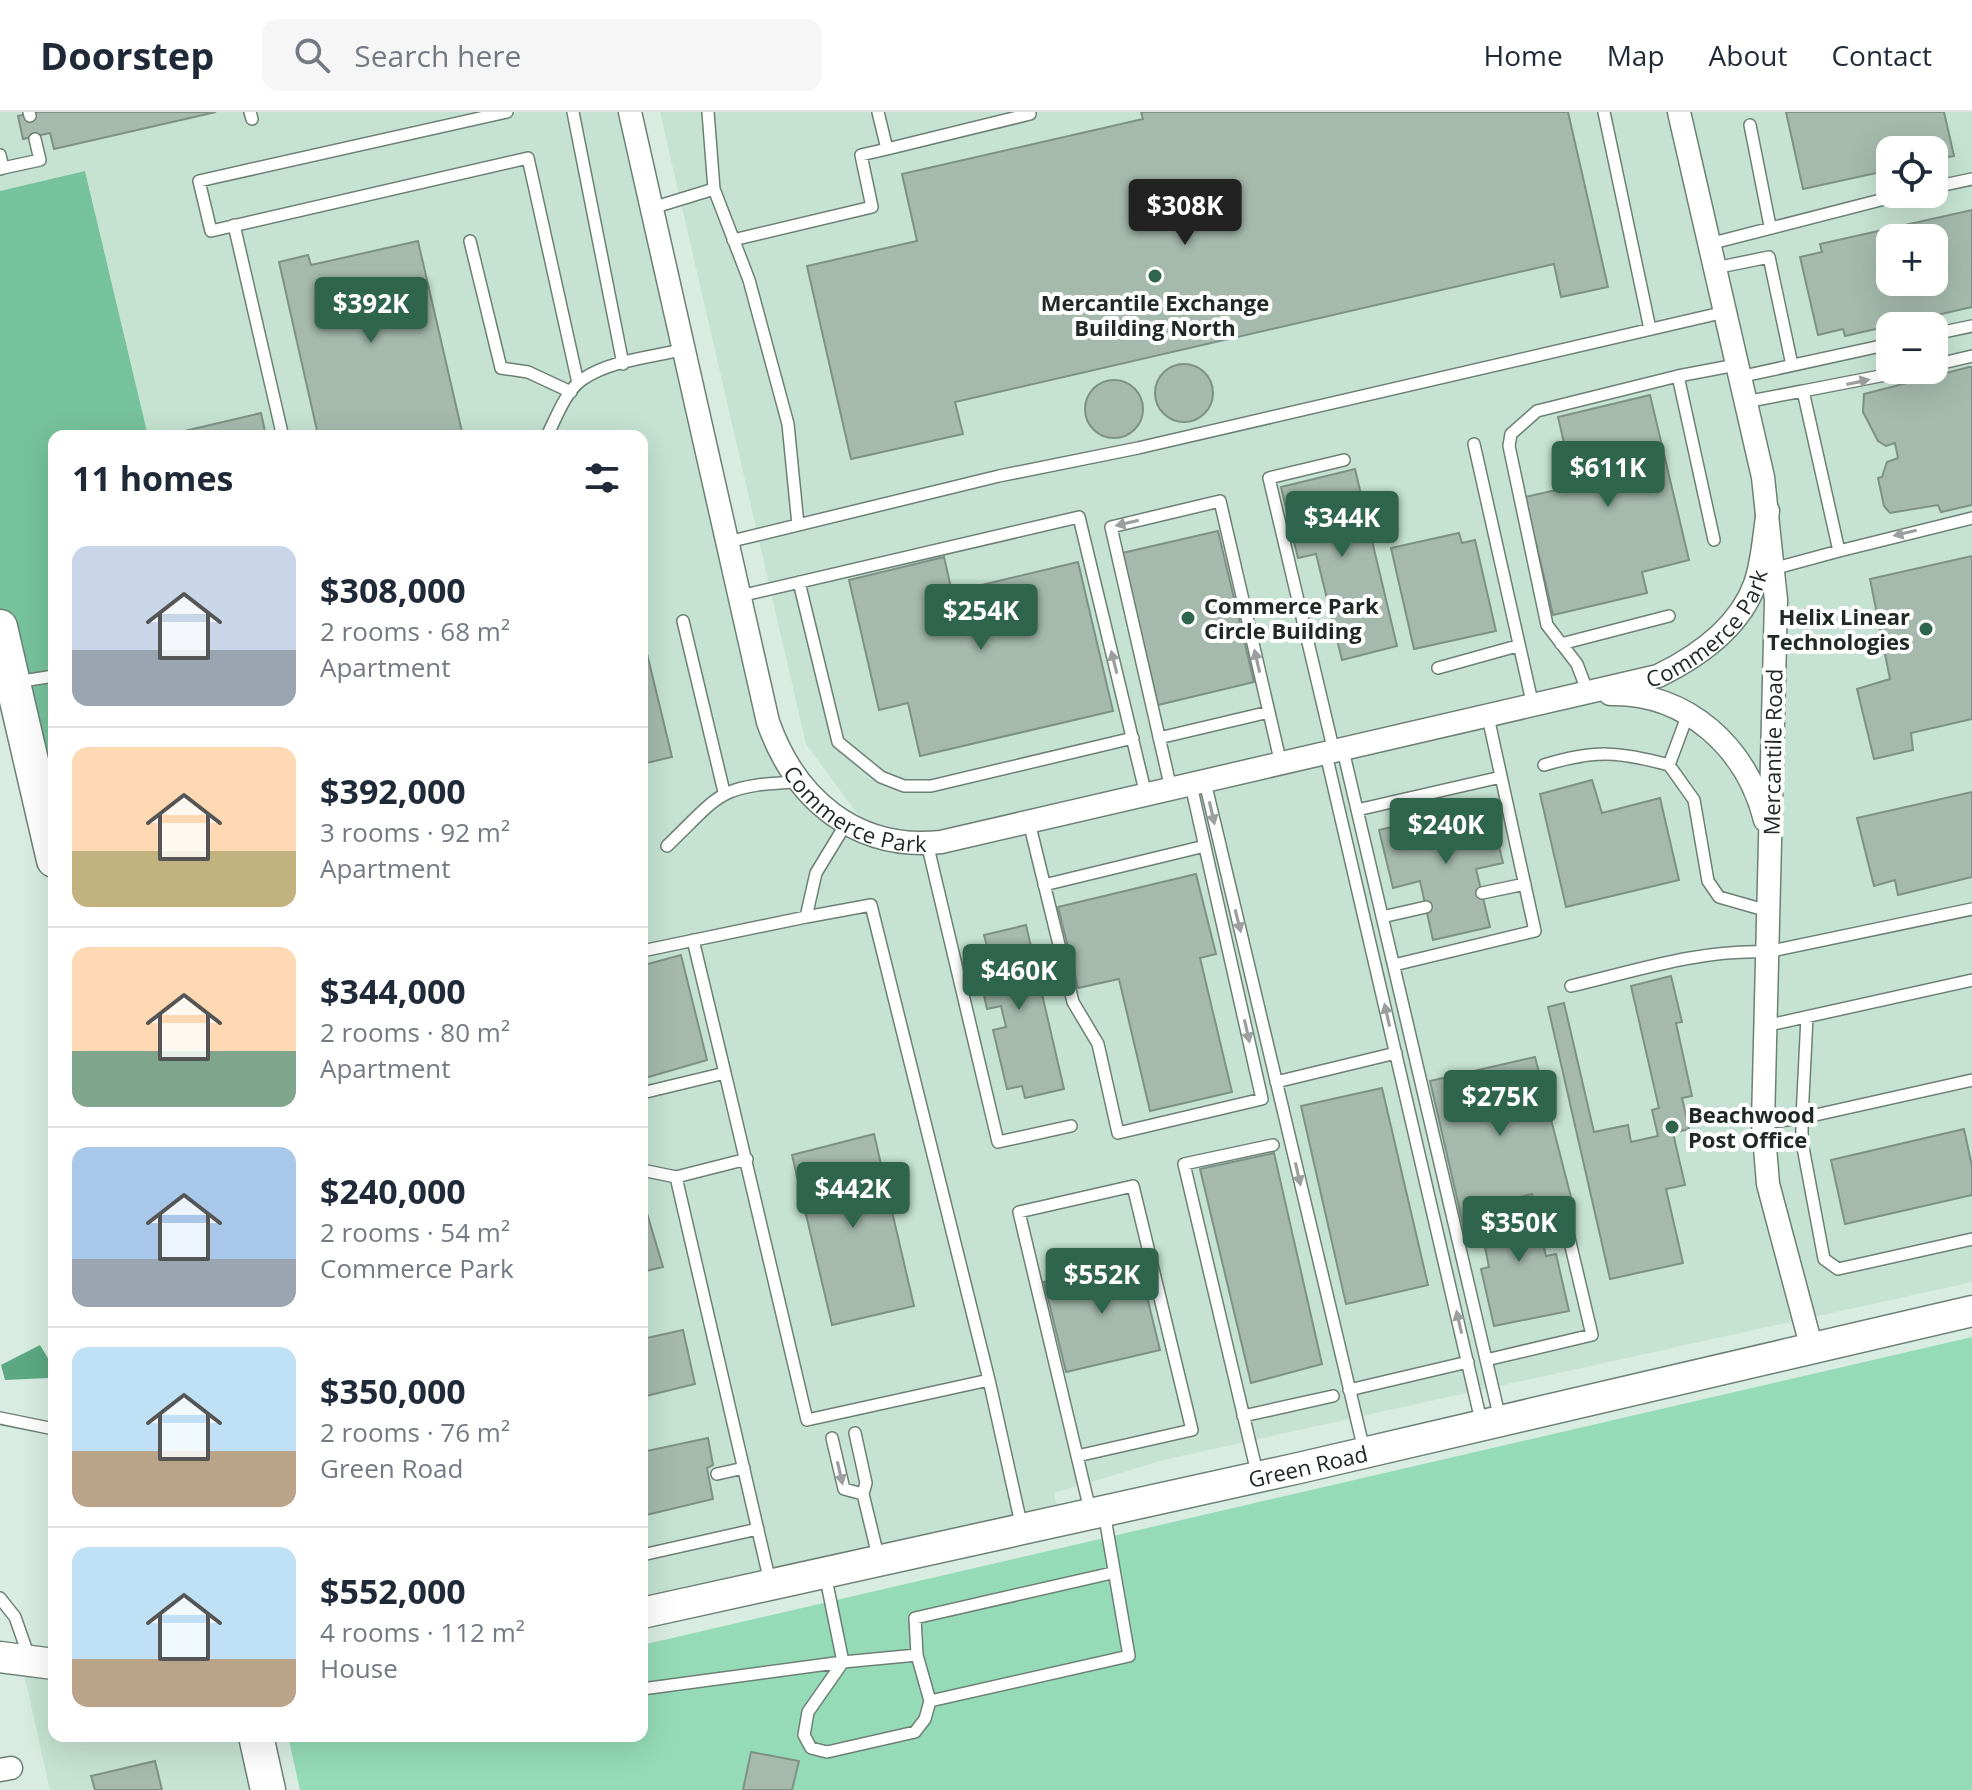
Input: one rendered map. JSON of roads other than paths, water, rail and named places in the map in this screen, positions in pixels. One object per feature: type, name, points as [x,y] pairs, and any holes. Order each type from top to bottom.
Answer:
[{"type":"main road","points":[[0,627],[6,684],[48,838]]},
{"type":"main road","name":"Green Road","points":[[648,1612],[1492,1424],[1972,1311]]},
{"type":"main road","points":[[0,1657],[42,1662]]},
{"type":"main road","points":[[257,1742],[268,1790]]},
{"type":"street","name":"Commerce Park","points":[[630,112],[768,722],[778,752],[796,782],[816,802],[847,822],[883,838],[927,843],[1029,822],[1589,694],[1658,676],[1693,659],[1718,637],[1765,571],[1768,511],[1745,402]]},
{"type":"street","points":[[1679,112],[1745,402]]},
{"type":"street","name":"Mercantile Road","points":[[1765,571],[1776,600],[1763,1123],[1768,1184],[1812,1349]]},
{"type":"street","name":"Commerce Park","points":[[1589,694],[1650,698],[1688,714],[1731,748],[1760,799],[1770,841]]},
{"type":"lane","points":[[507,112],[199,181],[211,231],[528,158],[575,387]]},
{"type":"lane","points":[[573,112],[623,364]]},
{"type":"lane","points":[[708,112],[714,189],[749,280],[788,424],[798,525]]},
{"type":"lane","points":[[878,112],[887,149]]},
{"type":"lane","points":[[1604,112],[1650,329]]},
{"type":"lane","points":[[733,240],[872,207],[861,155],[1030,114]]},
{"type":"lane","points":[[1750,125],[1770,226]]},
{"type":"lane","points":[[0,155],[2,169],[40,160],[35,139]]},
{"type":"lane","points":[[1948,184],[1972,179]]},
{"type":"lane","points":[[652,208],[714,189]]},
{"type":"lane","points":[[1709,244],[1876,201]]},
{"type":"lane","points":[[234,225],[281,430]]},
{"type":"lane","points":[[470,241],[501,368],[528,372],[575,387]]},
{"type":"lane","points":[[1715,268],[1769,257],[1792,365]]},
{"type":"lane","points":[[728,542],[999,476],[1138,448],[1725,312]]},
{"type":"lane","points":[[1948,331],[1972,326]]},
{"type":"lane","points":[[1589,694],[1577,664],[1547,625],[1509,446],[1511,434],[1537,411],[1678,376],[1792,365],[1876,347]]},
{"type":"lane","points":[[550,430],[575,387],[601,370],[685,349]]},
{"type":"lane","points":[[1948,362],[1972,356]]},
{"type":"lane","points":[[1678,376],[1714,540]]},
{"type":"lane","points":[[1745,402],[1876,377]]},
{"type":"lane","points":[[1803,391],[1839,551]]},
{"type":"lane","points":[[1474,444],[1533,707]]},
{"type":"lane","points":[[1344,460],[1269,478],[1334,752],[1396,1053],[1468,1362],[1492,1424]]},
{"type":"lane","points":[[1281,764],[1220,501],[1111,527],[1159,738],[1189,785],[1276,1082],[1364,1453]]},
{"type":"lane","points":[[740,596],[1079,517],[1146,795]]},
{"type":"lane","points":[[1765,571],[1972,518]]},
{"type":"lane","points":[[799,582],[838,742],[881,777],[904,786],[931,786],[1133,738]]},
{"type":"lane","points":[[1561,644],[1669,616]]},
{"type":"lane","points":[[683,621],[724,792]]},
{"type":"lane","points":[[1438,668],[1517,646]]},
{"type":"lane","points":[[6,684],[48,677]]},
{"type":"lane","points":[[1159,738],[1269,712]]},
{"type":"lane","points":[[1669,765],[1688,714]]},
{"type":"lane","points":[[1394,965],[1535,931],[1488,717]]},
{"type":"lane","points":[[1334,752],[1357,810],[1394,965],[1486,1360],[1492,1424]]},
{"type":"lane","points":[[1544,765],[1585,753],[1623,752],[1669,765],[1694,800],[1708,881],[1713,889],[1719,897],[1768,911]]},
{"type":"lane","points":[[1357,810],[1501,777]]},
{"type":"lane","points":[[667,846],[724,792],[754,784],[796,782]]},
{"type":"lane","points":[[1029,822],[1073,1002],[1098,1044],[1118,1133],[1262,1099],[1189,785]]},
{"type":"lane","points":[[806,917],[816,873],[847,822]]},
{"type":"lane","points":[[927,843],[998,1142],[1071,1126]]},
{"type":"lane","points":[[1044,885],[1205,846]]},
{"type":"lane","points":[[1482,893],[1525,884]]},
{"type":"lane","points":[[648,950],[871,905],[1023,1529]]},
{"type":"lane","points":[[1382,917],[1426,907]]},
{"type":"lane","points":[[1571,986],[1698,956],[1735,951],[1767,952],[1972,909]]},
{"type":"lane","points":[[693,940],[807,1420],[989,1380]]},
{"type":"lane","points":[[1765,1026],[1972,980]]},
{"type":"lane","points":[[1807,1017],[1802,1142],[1824,1259],[1838,1269],[1972,1239]]},
{"type":"lane","points":[[1276,1082],[1396,1053]]},
{"type":"lane","points":[[648,1092],[725,1073]]},
{"type":"lane","points":[[1763,1123],[1802,1118],[1972,1080]]},
{"type":"lane","points":[[1258,1477],[1184,1164],[1273,1145]]},
{"type":"lane","points":[[648,1171],[676,1177],[747,1159]]},
{"type":"lane","points":[[676,1177],[770,1585]]},
{"type":"lane","points":[[930,1701],[1129,1656],[1112,1573],[1097,1513],[1077,1456],[1019,1212],[1133,1186],[1192,1430],[1077,1456]]},
{"type":"lane","points":[[1486,1360],[1592,1335],[1561,1204]]},
{"type":"lane","points":[[1349,1390],[1468,1362]]},
{"type":"lane","points":[[1243,1416],[1333,1396]]},
{"type":"lane","points":[[0,1418],[48,1428]]},
{"type":"lane","points":[[855,1433],[866,1483],[863,1494],[879,1561]]},
{"type":"lane","points":[[832,1438],[844,1489],[863,1494]]},
{"type":"lane","points":[[717,1474],[744,1468]]},
{"type":"lane","points":[[648,1554],[758,1529]]},
{"type":"lane","points":[[825,1573],[843,1662],[808,1712],[804,1735],[811,1748],[827,1752],[915,1732],[925,1719],[930,1701],[917,1655],[915,1618],[1112,1573]]},
{"type":"lane","points":[[0,1598],[42,1662]]},
{"type":"lane","points":[[648,1688],[917,1655]]},
{"type":"place","name":"Mercantile Exchange Building North","points":[[1155,276]]},
{"type":"place","name":"Commerce Park Circle Building","points":[[1188,618]]},
{"type":"place","name":"Helix Linear Technologies","points":[[1926,629]]},
{"type":"place","name":"Beachwood Post Office","points":[[1672,1127]]}]
